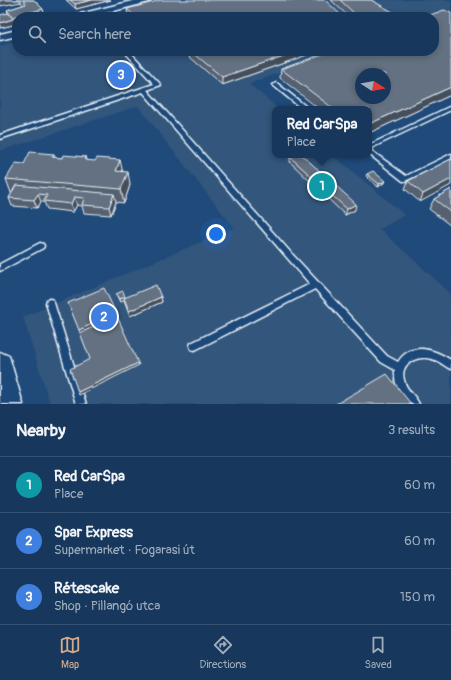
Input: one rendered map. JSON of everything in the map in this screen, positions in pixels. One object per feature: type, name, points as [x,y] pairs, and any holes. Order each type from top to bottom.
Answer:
[{"type":"main road","points":[[0,364],[10,404]]},
{"type":"street","points":[[104,12],[146,0]]},
{"type":"street","points":[[0,38],[12,34]]},
{"type":"lane","points":[[0,137],[158,85],[131,56]]},
{"type":"lane","points":[[276,85],[302,106]]},
{"type":"lane","points":[[144,90],[316,285],[384,359],[399,368]]},
{"type":"lane","points":[[372,146],[451,108]]},
{"type":"lane","points":[[372,153],[405,179],[451,156]]},
{"type":"lane","points":[[0,268],[40,246]]},
{"type":"lane","points":[[194,346],[316,285]]},
{"type":"lane","points":[[50,303],[81,404]]},
{"type":"lane","points":[[414,404],[406,396],[400,386],[399,368],[402,361],[407,356],[422,352],[441,357],[451,365]]},
{"type":"shaded area","points":[[172,0],[451,0],[451,11],[439,15],[439,12],[128,12]]},
{"type":"shaded area","points":[[12,42],[12,56],[325,56],[249,84],[275,106],[272,106],[272,158],[337,158],[405,215],[380,229],[451,294],[451,404],[50,404],[23,317],[234,228],[138,106],[0,151],[0,46]]},
{"type":"building","points":[[23,0],[34,0],[43,9],[32,12],[12,12],[12,16],[7,10],[26,4]]},
{"type":"building","points":[[70,0],[92,0],[75,4]]},
{"type":"building","points":[[161,0],[325,0],[338,12],[130,12],[127,9]]},
{"type":"building","points":[[340,0],[371,0],[393,12],[353,12]]},
{"type":"building","points":[[444,10],[451,13],[451,87],[372,123],[372,106],[330,106],[281,69],[317,56],[439,56],[439,12]]},
{"type":"building","points":[[8,13],[12,19],[0,23],[0,15]]},
{"type":"building","points":[[197,56],[283,56],[222,77]]},
{"type":"building","points":[[30,152],[54,154],[52,157],[62,158],[63,155],[86,157],[85,160],[95,161],[97,158],[120,160],[116,171],[128,172],[121,189],[6,179],[16,163],[24,164]]},
{"type":"building","points":[[291,158],[305,158],[356,204],[347,209]]},
{"type":"building","points":[[451,159],[451,179],[423,194],[408,181]]},
{"type":"building","points":[[373,171],[385,181],[379,184],[367,174]]},
{"type":"building","points":[[16,185],[114,194],[109,207],[82,205],[84,198],[74,197],[71,204],[44,201],[47,195],[38,194],[34,200],[9,198]]},
{"type":"building","points":[[451,189],[451,212],[434,199]]},
{"type":"building","points":[[156,285],[161,297],[129,311],[124,298]]},
{"type":"building","points":[[104,288],[116,313],[79,330],[68,303]]},
{"type":"building","points":[[123,291],[125,297],[119,299],[116,294]]},
{"type":"building","points":[[117,316],[138,363],[78,392],[70,369],[90,359],[80,333]]},
{"type":"building","points":[[387,374],[411,404],[336,404]]},
{"type":"place","name":"Rétescake","points":[[121,75]]},
{"type":"place","name":"Red CarSpa","points":[[322,186]]},
{"type":"place","name":"Spar Express","points":[[104,317]]}]
